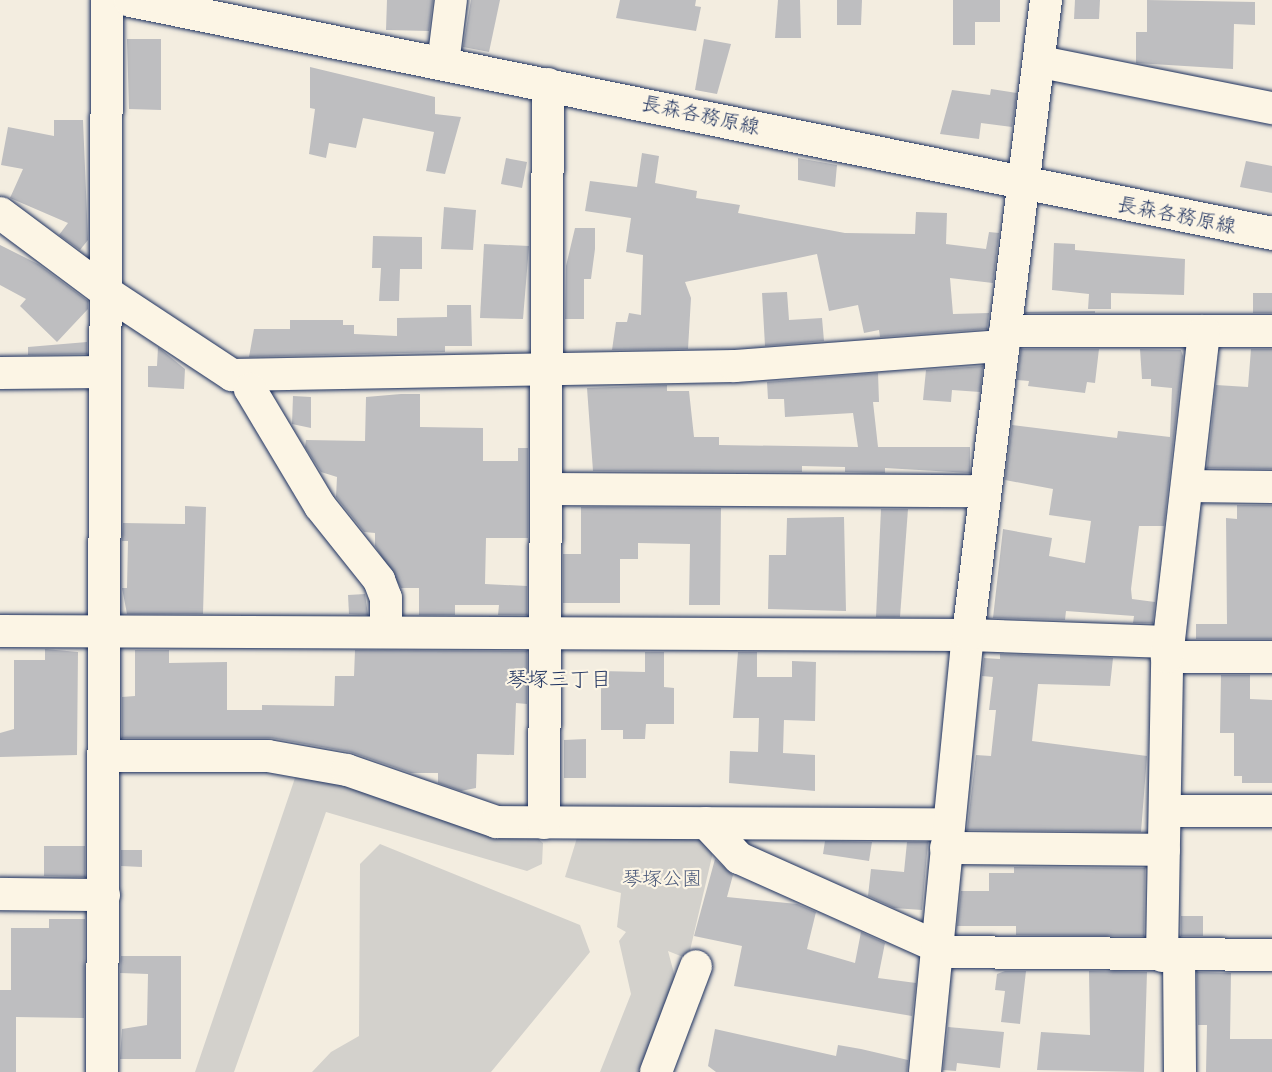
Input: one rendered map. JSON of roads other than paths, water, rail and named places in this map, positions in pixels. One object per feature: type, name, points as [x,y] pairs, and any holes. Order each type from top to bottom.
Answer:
[{"type":"main road","name":"長森各務原線","points":[[130,0],[1272,233]]},
{"type":"street","points":[[102,1072],[106,756],[104,631],[107,0]]},
{"type":"street","points":[[443,64],[451,0]]},
{"type":"street","points":[[925,1072],[968,635],[1004,338],[1041,62],[1046,0]]},
{"type":"street","points":[[1041,62],[1272,108]]},
{"type":"street","points":[[544,823],[548,84]]},
{"type":"street","points":[[0,213],[106,292],[212,366],[249,375],[546,372],[735,366],[1004,338],[1272,331]]},
{"type":"street","points":[[1180,1072],[1164,850],[1168,649],[1204,331]]},
{"type":"street","points":[[0,372],[105,372]]},
{"type":"street","points":[[249,375],[250,388],[320,506],[379,580],[386,598],[386,632]]},
{"type":"street","points":[[1187,486],[1272,487]]},
{"type":"street","points":[[546,489],[985,491]]},
{"type":"street","points":[[0,631],[968,635],[1272,657]]},
{"type":"street","points":[[106,756],[268,756],[346,770],[496,822],[706,824],[1164,850]]},
{"type":"street","points":[[1165,811],[1272,811]]},
{"type":"street","points":[[706,824],[739,858],[937,949],[1171,956],[1272,956]]},
{"type":"street","points":[[0,894],[104,894]]},
{"type":"street","points":[[656,1072],[696,966]]},
{"type":"district","name":"琴塚三丁目","points":[[559,678]]},
{"type":"park label","name":"琴塚公園","points":[[662,877]]}]
